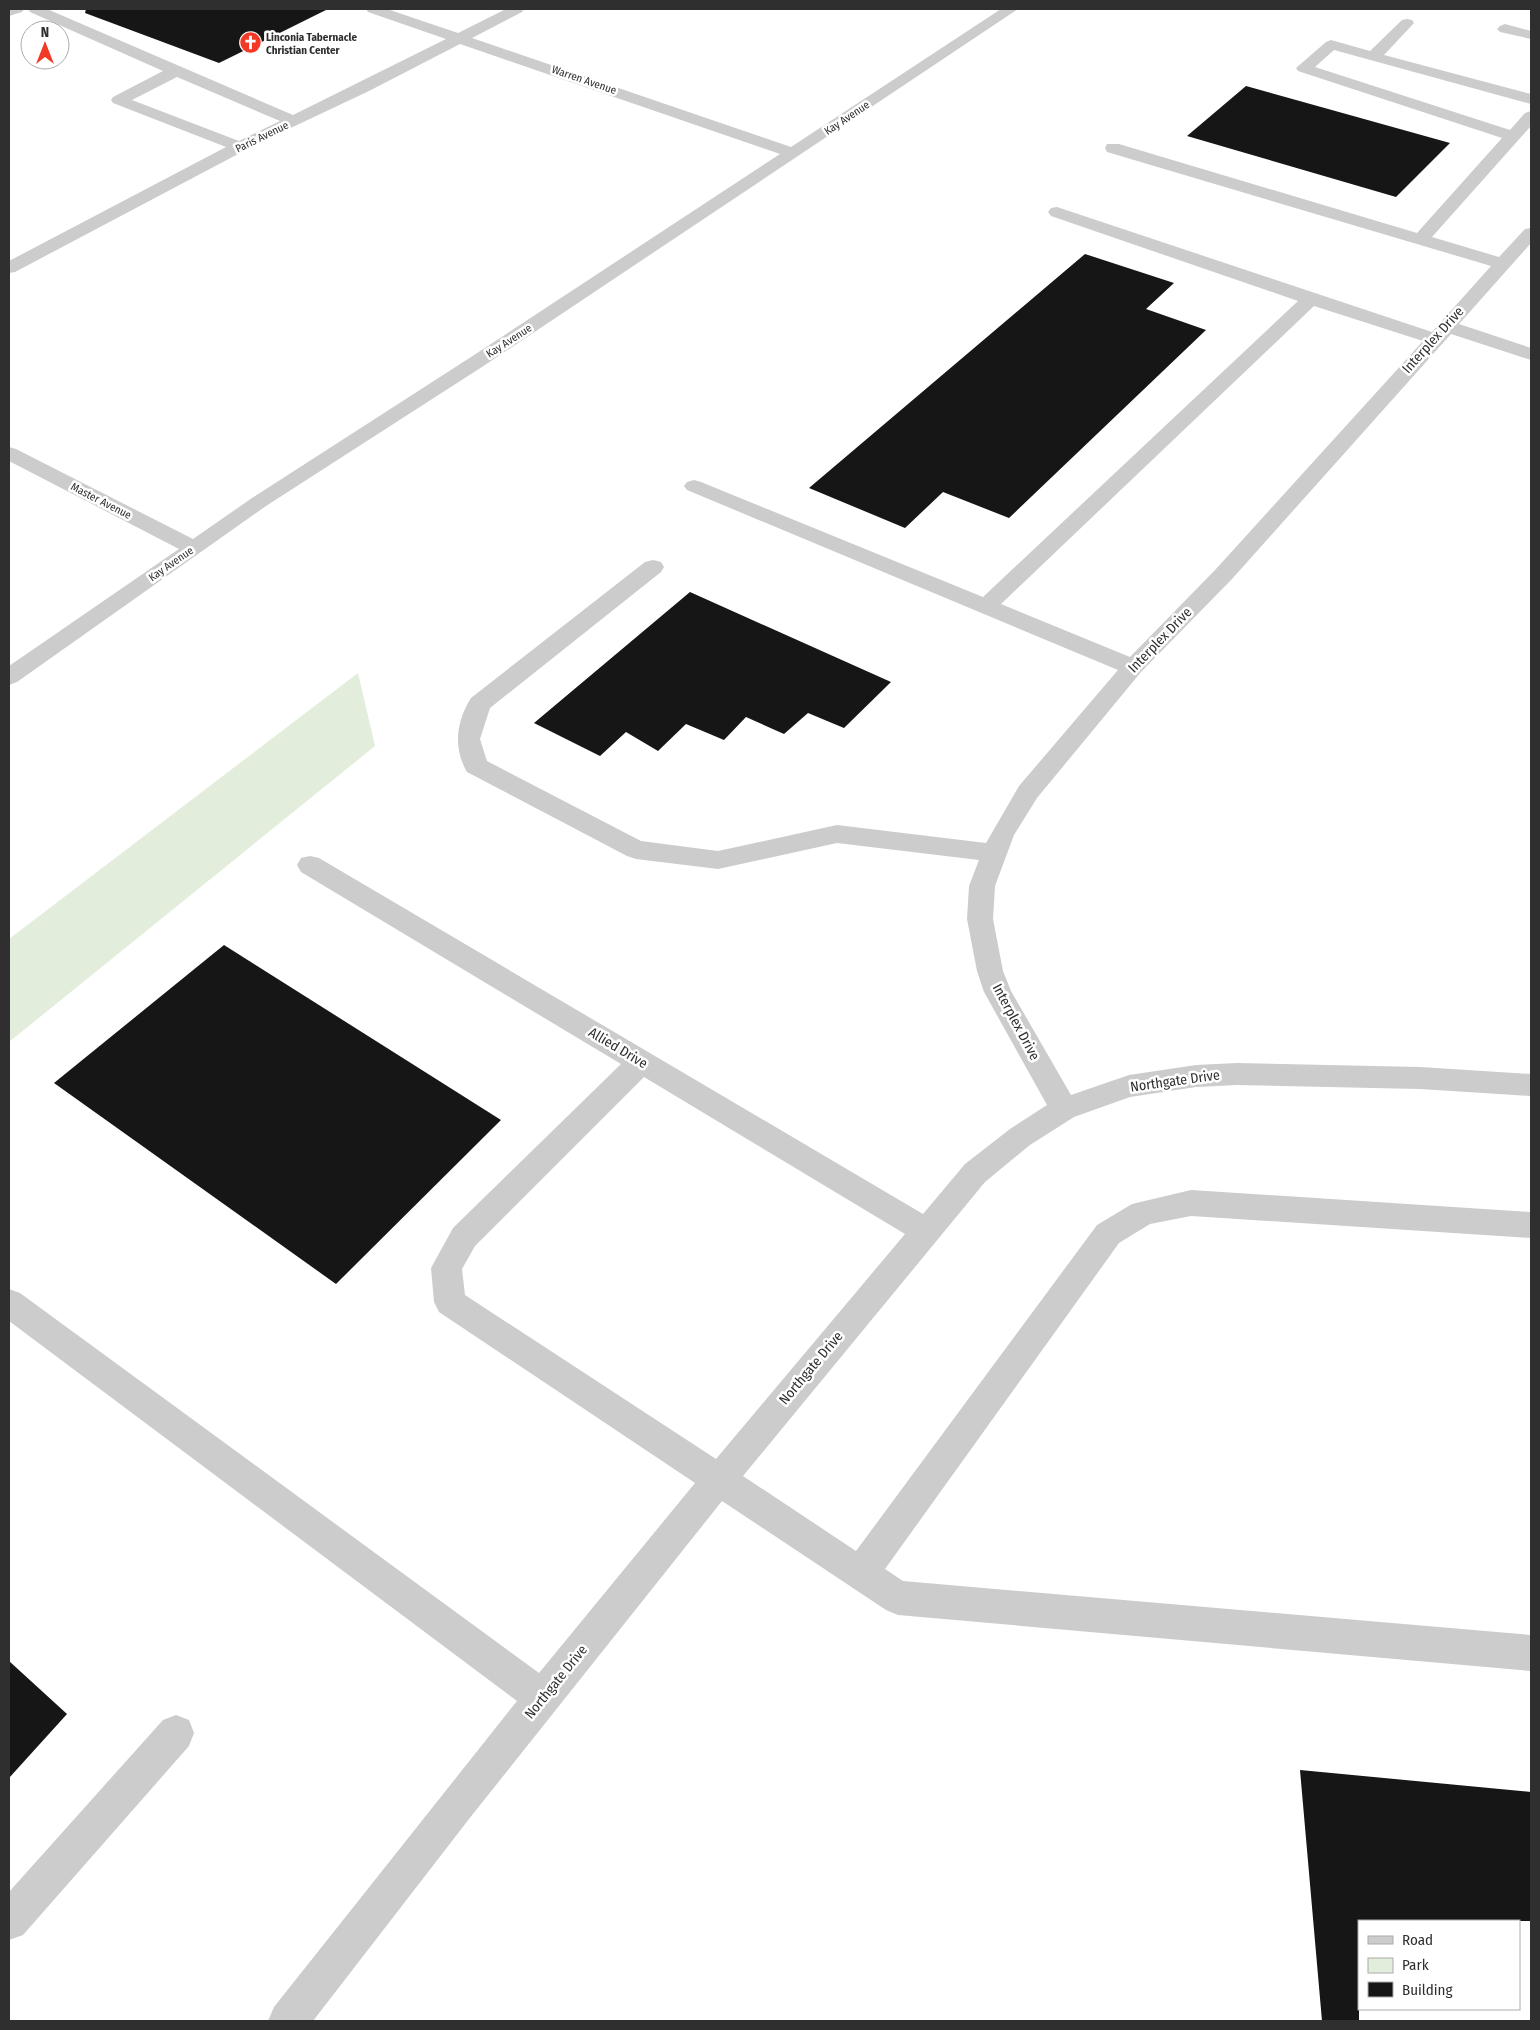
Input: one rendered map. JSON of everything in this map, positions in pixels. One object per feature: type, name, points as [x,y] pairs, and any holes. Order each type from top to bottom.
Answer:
[{"type":"street","points":[[9,12],[17,9]]},
{"type":"street","points":[[35,9],[294,121]]},
{"type":"street","name":"Warren Avenue","points":[[373,9],[571,75],[719,129],[794,153]]},
{"type":"street","name":"Paris Avenue","points":[[9,268],[240,147],[363,88],[517,9]]},
{"type":"street","name":"Kay Avenue","points":[[9,677],[259,502],[486,356],[1011,9]]},
{"type":"street","points":[[1374,56],[1407,23]]},
{"type":"street","points":[[1505,29],[1531,35]]},
{"type":"street","points":[[1512,136],[1304,68],[1331,45],[1531,99]]},
{"type":"street","points":[[176,70],[118,100],[240,147]]},
{"type":"street","points":[[1420,240],[1531,116]]},
{"type":"street","points":[[1113,148],[1503,264]]},
{"type":"street","points":[[1057,212],[1311,299],[1531,354]]},
{"type":"street","name":"Interplex Drive","points":[[1064,1109],[998,992],[990,971],[980,918],[982,886],[1002,834],[1028,792],[1133,667],[1224,574],[1531,233]]},
{"type":"street","points":[[986,606],[1311,299]]},
{"type":"street","name":"Master Avenue","points":[[9,453],[194,548]]},
{"type":"street","points":[[694,486],[1133,667]]},
{"type":"street","points":[[653,567],[479,704],[468,739],[476,766],[636,850],[718,860],[837,834],[995,853]]},
{"type":"street","name":"Allied Drive","points":[[310,865],[926,1231]]},
{"type":"street","points":[[641,1062],[464,1237],[446,1268],[450,1302],[898,1598],[1531,1653]]},
{"type":"street","name":"Northgate Drive","points":[[288,2021],[386,1895],[719,1478],[975,1173],[1020,1136],[1064,1109],[1129,1086],[1196,1076],[1229,1074],[1420,1078],[1531,1085]]},
{"type":"street","points":[[861,1573],[1108,1234],[1143,1213],[1191,1203],[1531,1225]]},
{"type":"street","points":[[9,1303],[543,1698]]},
{"type":"street","points":[[9,1922],[176,1733]]},
{"type":"green space","points":[[358,673],[375,746],[9,1042],[9,939]]},
{"type":"building","name":"Linconia Tabernacle Christian Center","points":[[86,9],[328,9],[219,63],[85,13]]},
{"type":"building","points":[[1246,86],[1450,143],[1396,197],[1187,136]]},
{"type":"building","points":[[1085,254],[1174,283],[1146,309],[1206,330],[1009,518],[943,492],[905,528],[809,488]]},
{"type":"building","points":[[690,592],[891,682],[844,728],[808,713],[784,734],[746,717],[724,740],[686,724],[658,751],[626,732],[600,756],[534,723]]},
{"type":"building","points":[[224,945],[501,1120],[336,1284],[54,1083]]},
{"type":"building","points":[[9,1661],[67,1714],[9,1778]]},
{"type":"building","points":[[1300,1770],[1531,1792],[1531,1921],[1358,1920],[1359,2021],[1322,2021]]},
{"type":"place","name":"Linconia Tabernacle Christian Center","points":[[250,43]]}]
